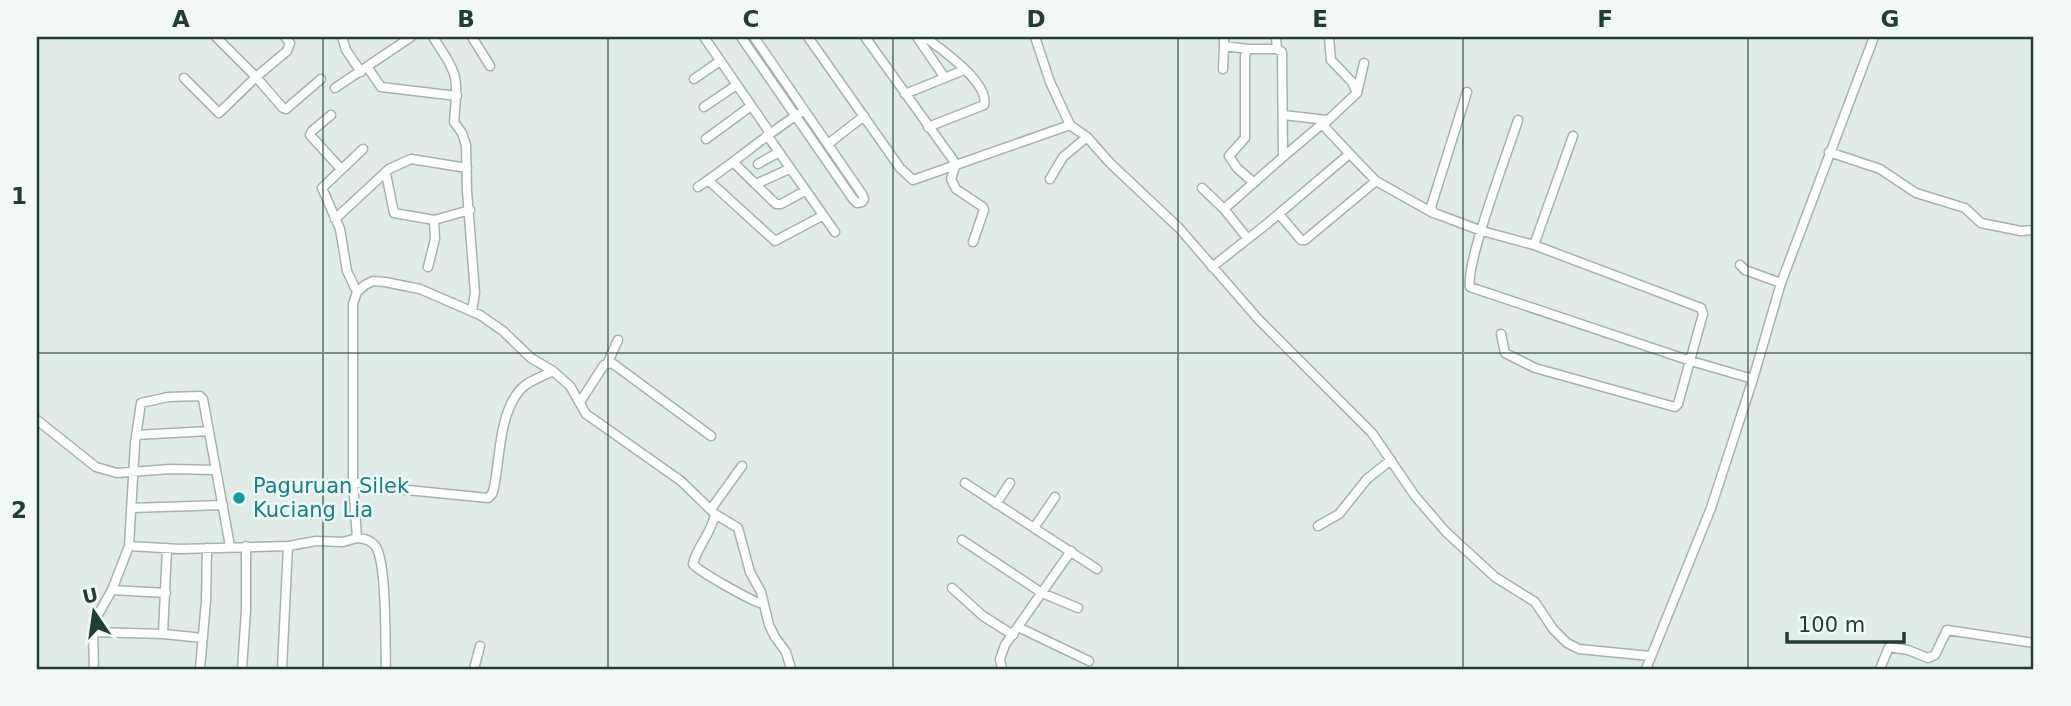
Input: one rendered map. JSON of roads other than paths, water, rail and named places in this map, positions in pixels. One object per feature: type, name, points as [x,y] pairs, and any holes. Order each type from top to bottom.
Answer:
[{"type":"street","points":[[216,37],[286,109],[321,79]]},
{"type":"street","points":[[184,78],[218,113],[290,47],[285,37]]},
{"type":"street","points":[[342,37],[346,50],[381,87],[457,96]]},
{"type":"street","points":[[335,88],[411,37]]},
{"type":"street","points":[[433,37],[454,70],[457,80],[454,122],[466,145],[475,293],[472,311]]},
{"type":"street","points":[[472,37],[490,66]]},
{"type":"street","points":[[704,37],[751,106],[789,169],[835,232]]},
{"type":"street","points":[[741,37],[853,199],[857,203],[862,202],[862,194],[754,37]]},
{"type":"street","points":[[808,37],[900,168],[913,180],[1070,125]]},
{"type":"street","points":[[865,37],[956,164]]},
{"type":"street","points":[[917,37],[945,78]]},
{"type":"street","points":[[925,37],[964,70],[985,94],[984,105],[928,127]]},
{"type":"street","points":[[1035,37],[1049,82],[1070,125],[1087,137],[1110,163],[1178,228],[1259,320],[1371,433],[1415,496],[1446,532],[1495,577],[1535,601],[1559,638],[1579,649],[1650,656]]},
{"type":"street","points":[[1276,37],[1277,49]]},
{"type":"street","points":[[1329,37],[1331,60],[1352,82],[1357,93]]},
{"type":"street","points":[[1646,669],[1711,508],[1781,283],[1874,37]]},
{"type":"street","points":[[1223,69],[1224,42],[1248,50],[1277,49],[1282,52],[1283,157]]},
{"type":"street","points":[[1248,50],[1245,56],[1245,138],[1229,156],[1237,168],[1253,182]]},
{"type":"street","points":[[694,79],[720,61]]},
{"type":"street","points":[[1224,209],[1357,93],[1364,63]]},
{"type":"street","points":[[905,94],[964,70]]},
{"type":"street","points":[[705,107],[735,86]]},
{"type":"street","points":[[1434,213],[1431,207],[1467,92]]},
{"type":"street","points":[[706,139],[751,106]]},
{"type":"street","points":[[698,187],[804,110]]},
{"type":"street","points":[[331,115],[310,135],[341,169]]},
{"type":"street","points":[[1283,115],[1326,122],[1348,152],[1376,181],[1434,213],[1482,232],[1534,245],[1701,308],[1702,319],[1691,361],[1675,407],[1535,369],[1506,353],[1501,334]]},
{"type":"street","points":[[828,144],[864,116]]},
{"type":"street","points":[[1518,120],[1472,267],[1469,281],[1471,287],[1691,361],[1753,379]]},
{"type":"street","points":[[1534,245],[1573,136]]},
{"type":"street","points":[[1051,179],[1063,157],[1087,137]]},
{"type":"street","points":[[357,292],[347,271],[340,229],[322,188],[362,149]]},
{"type":"street","points":[[758,164],[779,152]]},
{"type":"street","points":[[1212,267],[1279,214],[1347,156],[1348,152]]},
{"type":"street","points":[[1829,152],[1880,169],[1916,193],[1965,208],[1981,223],[2034,230]]},
{"type":"street","points":[[335,219],[386,174],[388,169],[411,159],[467,168]]},
{"type":"street","points":[[734,163],[778,205],[805,191]]},
{"type":"street","points":[[956,164],[951,179],[956,189],[983,207],[984,211],[973,242]]},
{"type":"street","points":[[756,184],[789,169]]},
{"type":"street","points":[[386,174],[394,213],[434,220],[470,210]]},
{"type":"street","points":[[708,180],[775,242],[822,216]]},
{"type":"street","points":[[1279,214],[1301,240],[1305,240],[1376,181]]},
{"type":"street","points":[[1202,188],[1224,209],[1248,239]]},
{"type":"street","points":[[428,267],[435,239],[434,220]]},
{"type":"street","points":[[1740,265],[1745,270],[1781,283]]},
{"type":"street","points":[[357,538],[353,482],[354,304],[357,292],[365,285],[373,281],[385,282],[420,289],[493,323],[531,358],[553,371],[570,386],[586,414],[681,481],[713,511],[738,528],[750,572],[761,592],[769,625],[786,652],[791,669]]},
{"type":"street","points":[[580,402],[608,362],[618,340]]},
{"type":"street","points":[[608,362],[622,369],[711,436]]},
{"type":"street","points":[[353,482],[488,498],[494,488],[508,415],[518,392],[553,371]]},
{"type":"street","points":[[94,669],[95,620],[112,590],[129,546],[136,435],[141,402],[168,397],[200,396],[205,402],[230,546]]},
{"type":"street","points":[[37,420],[96,467],[117,473],[215,470]]},
{"type":"street","points":[[136,435],[209,431]]},
{"type":"street","points":[[1318,526],[1339,514],[1367,479],[1391,460]]},
{"type":"street","points":[[742,466],[713,511],[714,524],[693,564],[698,570],[757,604],[764,604]]},
{"type":"street","points":[[965,483],[1097,569]]},
{"type":"street","points":[[996,504],[1010,484]]},
{"type":"street","points":[[1034,528],[1055,497]]},
{"type":"street","points":[[131,508],[223,505]]},
{"type":"street","points":[[129,546],[288,547],[316,541],[368,539],[374,544],[380,557],[386,669]]},
{"type":"street","points":[[962,540],[1042,593],[1078,608]]},
{"type":"street","points":[[242,669],[246,546]]},
{"type":"street","points":[[282,669],[288,547]]},
{"type":"street","points":[[163,634],[167,548]]},
{"type":"street","points":[[200,669],[207,548]]},
{"type":"street","points":[[1002,669],[1000,659],[1005,645],[1071,551]]},
{"type":"street","points":[[952,588],[984,616],[1090,661]]},
{"type":"street","points":[[112,590],[166,593]]},
{"type":"street","points":[[1880,669],[1889,647],[1908,650],[1928,658],[1935,655],[1947,630],[2034,643]]},
{"type":"street","points":[[93,632],[203,638]]},
{"type":"street","points":[[474,669],[480,646]]},
{"type":"place","name":"Paguruan Silek Kuciang Lia","points":[[239,498]]}]
